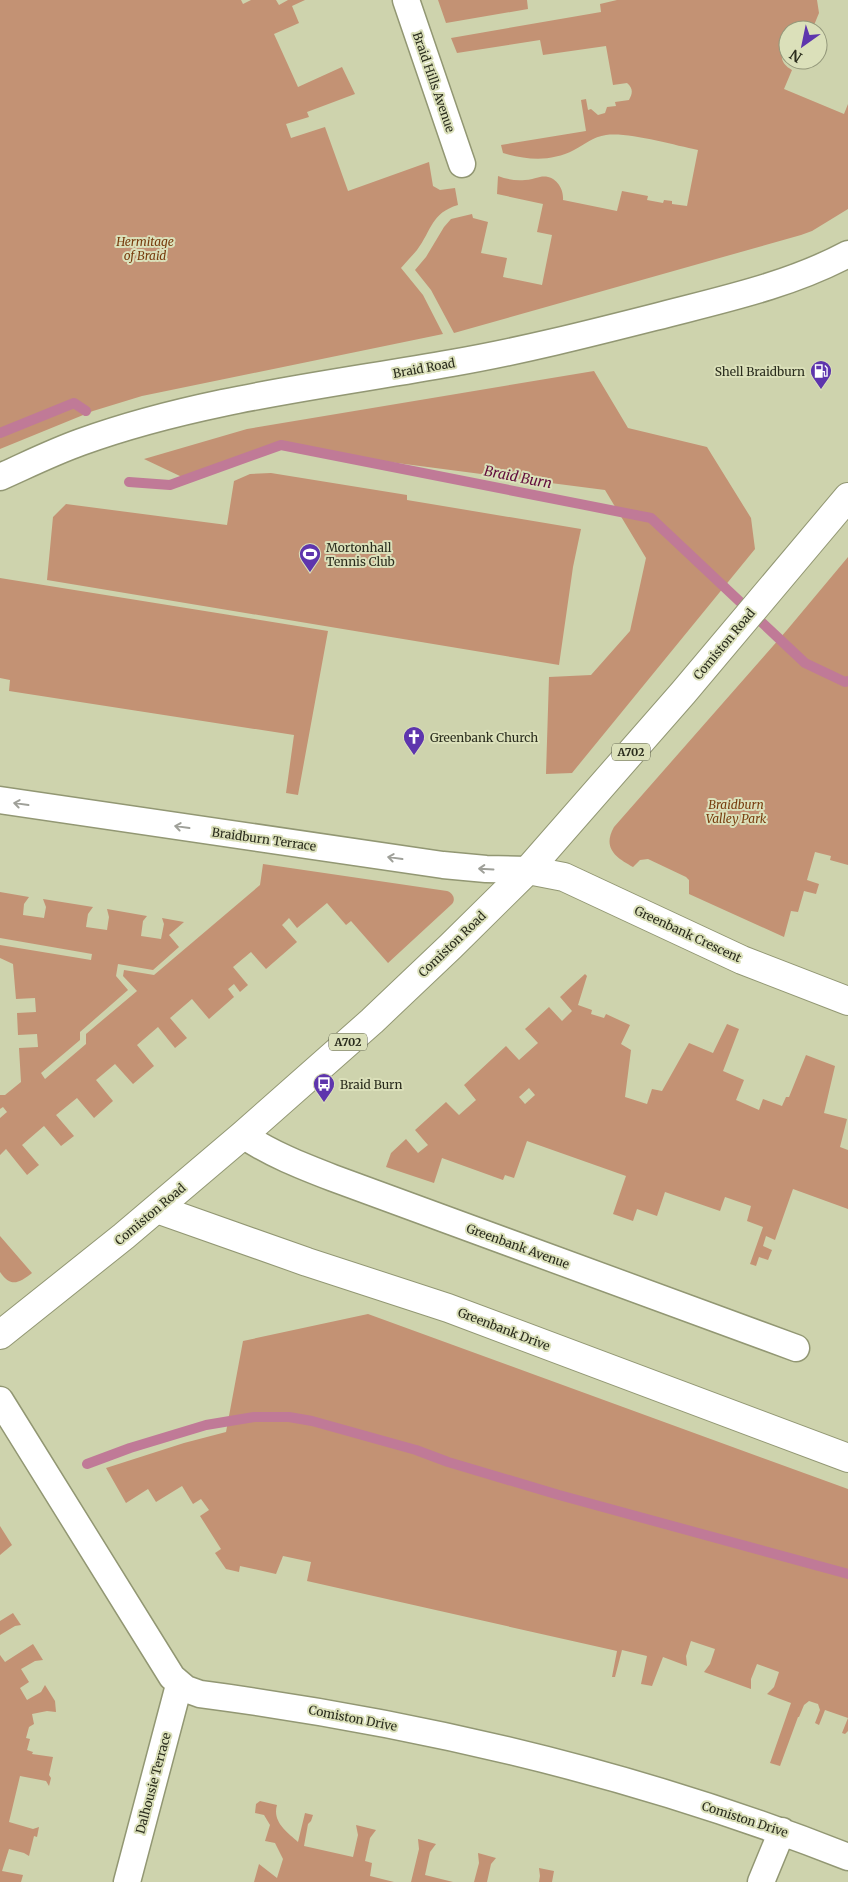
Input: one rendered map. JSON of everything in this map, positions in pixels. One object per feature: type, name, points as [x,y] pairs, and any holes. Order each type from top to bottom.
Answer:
[{"type":"main road","name":"Comiston Road","points":[[4,1324],[157,1209],[243,1136],[372,1021],[451,946],[528,870],[733,634],[848,497]]},
{"type":"main road","name":"Greenbank Crescent","points":[[528,870],[564,877],[734,956],[848,1001]]},
{"type":"main road","name":"Greenbank Drive","points":[[157,1209],[252,1243],[448,1308],[848,1458]]},
{"type":"street","name":"Braid Hills Avenue","points":[[406,0],[462,164]]},
{"type":"street","name":"Braid Road","points":[[0,478],[81,442],[151,421],[220,404],[456,362],[613,328],[774,285],[803,275],[848,254]]},
{"type":"street","name":"Braidburn Terrace","points":[[0,800],[443,865],[528,870]]},
{"type":"street","name":"Greenbank Avenue","points":[[243,1136],[265,1149],[299,1164],[796,1348]]},
{"type":"street","points":[[0,1400],[126,1605],[179,1685]]},
{"type":"street","name":"Comiston Drive","points":[[179,1685],[200,1694],[360,1718],[505,1750],[640,1785],[782,1831],[848,1857]]},
{"type":"street","name":"Dalhousie Terrace","points":[[127,1882],[179,1685]]},
{"type":"street","points":[[761,1882],[782,1831]]},
{"type":"green space","name":"Hermitage of Braid","points":[[0,0],[241,0],[243,4],[251,0],[276,0],[279,5],[288,0],[305,0],[292,6],[299,23],[274,34],[298,87],[342,67],[355,94],[307,112],[309,117],[286,124],[291,138],[325,127],[348,191],[429,162],[433,186],[440,190],[455,188],[458,205],[449,208],[437,217],[422,243],[401,268],[423,295],[443,334],[142,396],[93,411],[0,449]]},
{"type":"green space","points":[[438,0],[527,0],[528,9],[446,23]]},
{"type":"green space","points":[[617,0],[817,0],[819,13],[816,20],[778,20],[778,70],[792,70],[784,89],[844,114],[848,104],[848,209],[812,231],[801,235],[454,333],[431,290],[415,270],[451,219],[472,214],[473,218],[488,222],[481,253],[507,258],[503,277],[542,285],[552,235],[537,232],[543,204],[497,194],[498,176],[518,180],[540,177],[550,178],[560,186],[563,200],[617,211],[622,191],[648,196],[647,200],[663,203],[664,200],[672,201],[672,204],[687,206],[698,150],[627,135],[606,135],[597,137],[557,157],[539,159],[503,153],[501,145],[586,131],[581,100],[586,99],[588,110],[591,109],[598,115],[605,113],[607,107],[616,106],[615,102],[629,100],[632,91],[627,83],[613,85],[606,46],[543,55],[540,40],[457,53],[451,38],[601,12],[600,4]]},
{"type":"green space","points":[[594,371],[628,428],[707,447],[751,518],[755,549],[572,773],[546,774],[549,677],[591,675],[630,631],[646,558],[605,490],[282,448],[182,477],[144,459],[247,429]]},
{"type":"green space","name":"Mortonhall Tennis Club","points":[[271,473],[407,495],[407,500],[581,529],[573,567],[559,665],[47,580],[53,517],[66,504],[227,525],[234,481],[250,474]]},
{"type":"green space","name":"Braidburn Valley Park","points":[[848,557],[848,865],[830,860],[831,856],[815,852],[807,880],[819,884],[816,894],[804,891],[798,912],[791,911],[784,937],[689,894],[689,880],[686,877],[648,859],[640,860],[633,867],[621,860],[610,847],[611,834],[614,827],[787,630]]},
{"type":"green space","points":[[0,578],[328,631],[298,795],[286,793],[294,735],[9,691],[10,680],[0,678]]},
{"type":"green space","points":[[263,864],[447,891],[454,900],[452,904],[388,963],[351,921],[346,925],[327,903],[297,928],[289,918],[282,925],[297,942],[266,969],[251,952],[233,967],[248,985],[240,992],[234,984],[228,989],[234,997],[209,1019],[192,999],[170,1018],[187,1038],[175,1048],[158,1027],[137,1045],[154,1066],[133,1084],[115,1064],[96,1080],[113,1101],[94,1118],[77,1098],[56,1115],[74,1136],[61,1146],[44,1126],[22,1145],[39,1165],[27,1175],[6,1149],[0,1155],[0,1118],[7,1112],[3,1107],[0,1109],[0,1095],[5,1095],[21,1082],[19,1048],[38,1047],[37,1034],[18,1035],[17,1013],[36,1012],[35,998],[16,999],[13,964],[0,958],[0,945],[91,960],[92,954],[0,938],[0,892],[29,897],[24,904],[23,915],[44,918],[46,907],[43,899],[93,907],[88,914],[86,927],[107,930],[109,917],[107,909],[147,916],[143,921],[141,936],[161,939],[164,924],[162,918],[184,922],[169,935],[179,947],[153,970],[118,964],[116,976],[128,990],[80,1032],[80,1040],[41,1073],[45,1079],[86,1044],[86,1034],[137,991],[123,976],[124,970],[154,975],[260,885]]},
{"type":"green space","points":[[585,974],[587,976],[578,1005],[592,1010],[591,1014],[604,1018],[606,1014],[630,1025],[621,1044],[631,1050],[625,1097],[647,1104],[652,1089],[662,1091],[689,1043],[713,1053],[727,1024],[739,1029],[723,1071],[744,1080],[736,1100],[759,1110],[763,1099],[782,1106],[786,1097],[789,1097],[806,1055],[835,1066],[824,1113],[847,1119],[840,1147],[848,1150],[848,1209],[793,1189],[775,1240],[766,1236],[763,1246],[772,1250],[768,1260],[759,1257],[756,1266],[750,1264],[763,1227],[747,1221],[751,1206],[725,1197],[720,1211],[665,1192],[657,1216],[637,1209],[633,1221],[613,1214],[626,1176],[527,1141],[514,1178],[505,1175],[503,1180],[442,1158],[434,1183],[386,1167],[391,1153],[406,1139],[418,1153],[428,1145],[415,1130],[446,1102],[459,1115],[476,1100],[464,1085],[506,1046],[519,1060],[538,1043],[525,1029],[549,1007],[562,1021],[572,1011],[560,997]],"holes":[[[529,1088],[535,1095],[525,1104],[519,1097]]]},
{"type":"green space","points":[[0,1236],[32,1273],[15,1282],[4,1277],[0,1272]]},
{"type":"green space","points":[[368,1314],[848,1489],[848,1718],[825,1710],[819,1725],[815,1723],[820,1710],[818,1704],[809,1701],[804,1705],[798,1717],[780,1766],[770,1763],[791,1703],[767,1694],[774,1687],[779,1672],[757,1664],[751,1679],[751,1689],[704,1672],[710,1664],[715,1649],[691,1641],[686,1656],[687,1666],[663,1657],[652,1686],[641,1684],[647,1656],[622,1650],[615,1677],[612,1677],[617,1651],[307,1581],[311,1562],[283,1556],[276,1574],[240,1566],[239,1572],[226,1569],[215,1553],[221,1549],[200,1516],[209,1510],[201,1499],[193,1504],[182,1486],[156,1502],[148,1489],[126,1503],[106,1468],[184,1443],[226,1432],[243,1341]]},
{"type":"green space","points":[[0,1526],[12,1545],[0,1555]]},
{"type":"green space","points":[[13,1613],[21,1625],[15,1626],[0,1635],[0,1621]]},
{"type":"green space","points":[[33,1644],[43,1660],[35,1661],[21,1669],[29,1682],[20,1688],[27,1700],[41,1692],[45,1685],[55,1701],[56,1712],[47,1711],[32,1714],[34,1724],[29,1727],[26,1738],[30,1739],[27,1750],[33,1752],[32,1754],[53,1757],[49,1775],[51,1778],[49,1786],[46,1781],[20,1776],[9,1822],[33,1829],[39,1827],[37,1837],[34,1836],[29,1856],[9,1849],[2,1871],[23,1875],[21,1882],[0,1882],[0,1655],[5,1662]]},
{"type":"green space","points":[[848,1718],[848,1731],[845,1734],[842,1733]]},
{"type":"green space","points":[[260,1801],[277,1805],[276,1811],[279,1822],[298,1842],[305,1813],[313,1815],[308,1824],[304,1846],[353,1857],[358,1835],[356,1825],[376,1830],[370,1838],[365,1861],[372,1863],[370,1876],[394,1882],[254,1882],[259,1864],[277,1878],[283,1859],[275,1843],[265,1841],[270,1825],[264,1815],[255,1813],[256,1804]]},
{"type":"green space","points":[[418,1839],[436,1844],[430,1852],[425,1875],[453,1882],[411,1882],[419,1849]]},
{"type":"green space","points":[[478,1853],[496,1858],[491,1864],[487,1882],[474,1882],[479,1863]]},
{"type":"green space","points":[[539,1868],[554,1871],[552,1882],[539,1882]]},
{"type":"waterway","name":"Braid Burn","points":[[0,433],[74,403],[86,411]]},
{"type":"waterway","name":"Braid Burn","points":[[129,482],[170,485],[281,445],[651,518],[805,663],[845,682],[848,681]]},
{"type":"waterway","points":[[87,1464],[130,1448],[206,1425],[254,1417],[289,1417],[312,1421],[416,1450],[448,1462],[559,1495],[848,1574]]},
{"type":"place","name":"Shell Braidburn","points":[[821,390]]},
{"type":"place","name":"Mortonhall Tennis Club","points":[[310,573]]},
{"type":"place","name":"Greenbank Church","points":[[414,756]]},
{"type":"place","name":"Braid Burn","points":[[324,1103]]}]
